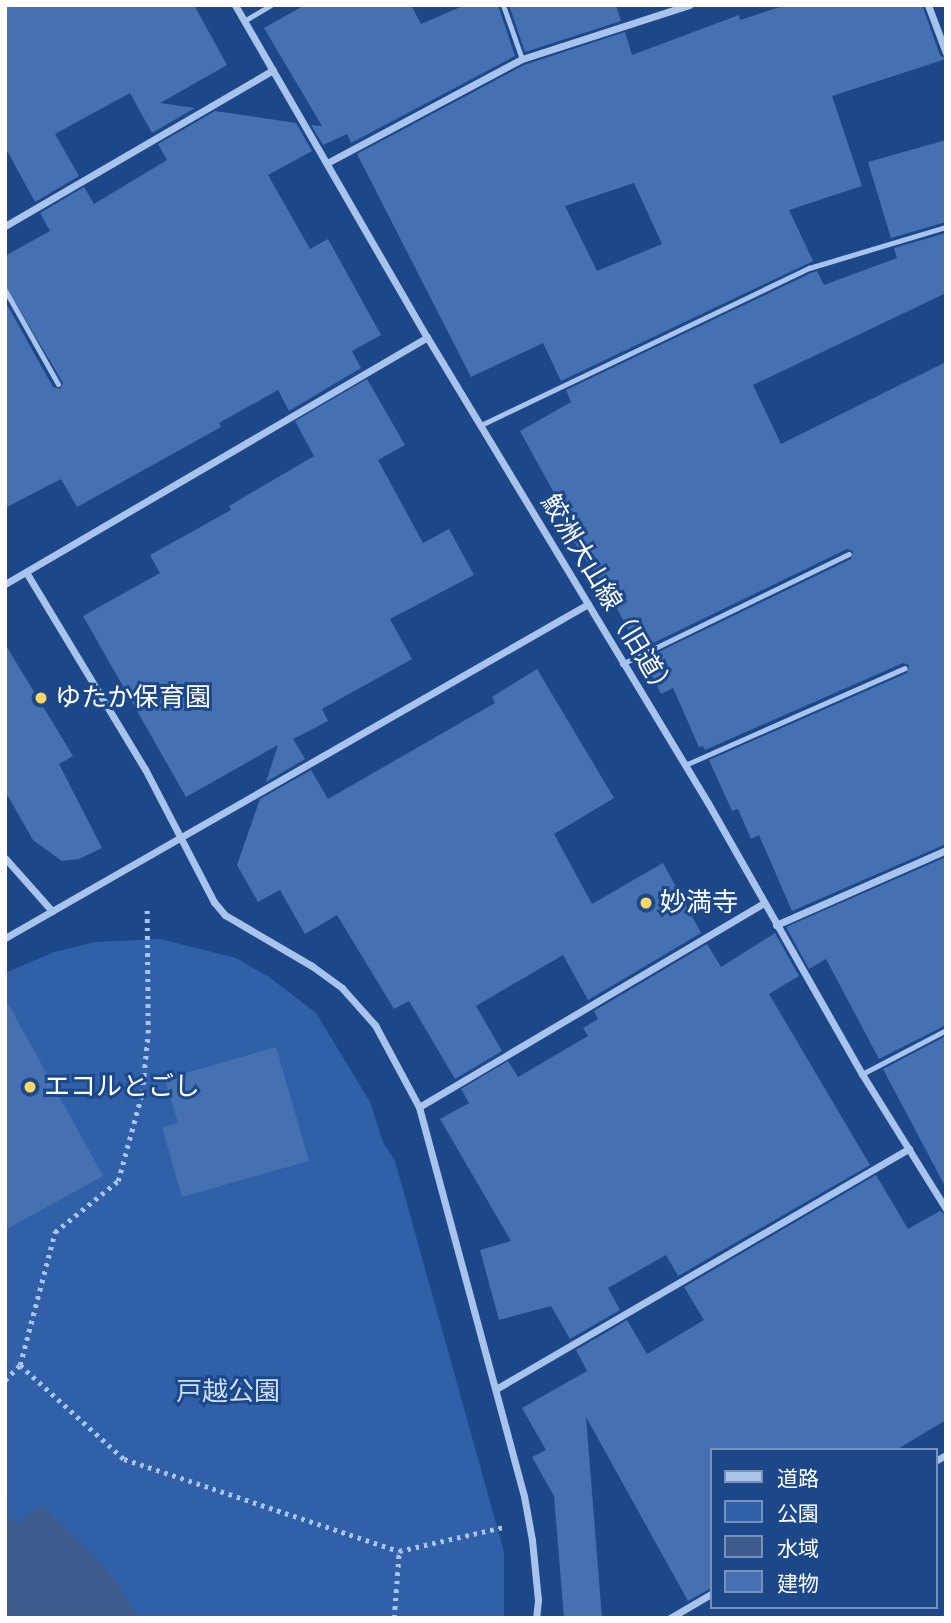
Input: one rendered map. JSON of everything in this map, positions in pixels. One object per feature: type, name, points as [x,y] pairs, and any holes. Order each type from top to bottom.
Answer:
[{"type":"street","name":"鮫洲大山線（旧道）","points":[[235,5],[427,337],[685,765],[862,1074],[946,1209]]},
{"type":"street","points":[[327,163],[522,59],[689,5]]},
{"type":"street","points":[[928,5],[946,53]]},
{"type":"street","points":[[5,226],[273,70]]},
{"type":"street","points":[[5,584],[427,337]]},
{"type":"street","points":[[26,572],[145,769],[214,902],[225,915],[332,981],[375,1025],[419,1107],[524,1496],[533,1540],[538,1600],[536,1618]]},
{"type":"street","points":[[5,938],[588,604]]},
{"type":"street","points":[[776,925],[946,850]]},
{"type":"street","points":[[5,858],[52,911]]},
{"type":"street","points":[[419,1107],[764,903]]},
{"type":"street","points":[[496,1389],[909,1149]]},
{"type":"street","points":[[670,1618],[710,1595]]},
{"type":"lane","points":[[244,21],[271,5]]},
{"type":"lane","points":[[503,5],[522,59]]},
{"type":"lane","points":[[481,425],[809,268],[946,228]]},
{"type":"lane","points":[[5,290],[58,384]]},
{"type":"lane","points":[[622,664],[849,554]]},
{"type":"lane","points":[[685,765],[905,668]]},
{"type":"lane","points":[[862,1074],[946,1030]]},
{"type":"path","points":[[5,1380],[20,1365],[55,1232],[118,1181],[142,1094],[148,1034],[147,908]]},
{"type":"path","points":[[20,1365],[124,1459],[399,1551],[505,1526]]},
{"type":"path","points":[[394,1618],[399,1551]]},
{"type":"green space","name":"戸越公園","points":[[160,939],[236,958],[269,977],[316,1013],[370,1102],[383,1142],[395,1161],[504,1552],[504,1618],[5,1618],[5,973],[54,952],[96,942]]},
{"type":"water","points":[[41,1505],[105,1567],[140,1618],[5,1618],[5,1516],[17,1522]]},
{"type":"building","points":[[5,5],[194,5],[227,65],[160,103],[195,108],[152,133],[130,93],[55,134],[79,176],[35,202],[5,147]]},
{"type":"building","points":[[305,5],[411,5],[421,24],[465,5],[498,5],[515,56],[351,143],[347,134],[323,145],[311,125],[322,126],[264,28]]},
{"type":"building","points":[[509,5],[616,5],[621,21],[525,52]]},
{"type":"building","points":[[786,5],[922,5],[940,55],[946,59],[832,96],[862,186],[789,210],[813,261],[561,381],[543,343],[471,377],[357,154],[524,65],[625,32],[632,55],[739,15],[740,20]],"holes":[[[634,183],[662,244],[597,271],[565,206]]]},
{"type":"building","points":[[215,111],[296,123],[312,151],[268,175],[310,249],[328,239],[381,335],[352,351],[361,368],[289,411],[278,390],[219,423],[221,427],[77,507],[61,479],[5,508],[5,301],[53,387],[60,389],[63,383],[5,285],[5,256],[50,231],[40,213],[84,187],[94,204],[167,160],[158,144]]},
{"type":"building","points":[[946,140],[946,222],[891,238],[868,162]]},
{"type":"building","points":[[946,233],[946,293],[753,385],[781,444],[946,362],[946,844],[792,911],[759,835],[751,839],[738,809],[732,811],[709,760],[907,673],[909,665],[903,663],[705,750],[703,746],[699,747],[673,688],[661,694],[644,659],[851,559],[853,551],[847,549],[639,650],[613,601],[571,537],[555,506],[560,504],[520,431],[571,402],[566,390],[811,273],[817,271],[824,285],[897,258],[894,248]]},
{"type":"building","points":[[367,379],[405,445],[378,460],[423,543],[449,529],[474,575],[390,619],[412,659],[322,709],[328,721],[293,739],[305,759],[266,782],[278,745],[186,797],[83,616],[160,573],[150,555],[231,510],[229,506],[314,456],[295,421]]},
{"type":"building","points":[[5,644],[73,756],[59,764],[102,848],[79,859],[62,861],[33,840],[5,791]]},
{"type":"building","points":[[537,669],[614,798],[554,834],[592,904],[663,863],[701,933],[588,1000],[563,955],[476,1006],[502,1051],[455,1079],[409,1001],[394,1009],[337,915],[305,934],[280,890],[258,902],[237,865],[260,799],[311,770],[328,799],[495,703],[492,697]]},
{"type":"building","points":[[946,857],[946,1025],[879,1059],[826,959],[809,969],[786,927]]},
{"type":"building","points":[[775,933],[799,976],[769,994],[870,1165],[678,1276],[666,1255],[608,1288],[620,1310],[570,1339],[551,1306],[499,1320],[480,1250],[511,1241],[440,1119],[469,1103],[461,1089],[508,1061],[518,1077],[588,1036],[583,1028],[598,1019],[594,1011],[707,944],[721,967]]},
{"type":"building","name":"エコルとごし","points":[[5,998],[103,1176],[5,1230]]},
{"type":"building","points":[[946,1036],[946,1188],[883,1069]]},
{"type":"building","points":[[276,1047],[309,1161],[182,1197],[162,1127],[178,1123],[165,1079]]},
{"type":"building","points":[[876,1175],[908,1229],[940,1211],[946,1215],[946,1420],[899,1448],[710,1448],[710,1589],[688,1601],[586,1417],[602,1618],[564,1618],[554,1496],[532,1457],[546,1450],[522,1408],[587,1371],[576,1350],[627,1320],[647,1354],[704,1320],[684,1287]]},
{"type":"place","name":"ゆたか保育園","points":[[41,698]]},
{"type":"place","name":"妙満寺","points":[[646,903]]},
{"type":"place","name":"エコルとごし","points":[[30,1087]]}]
